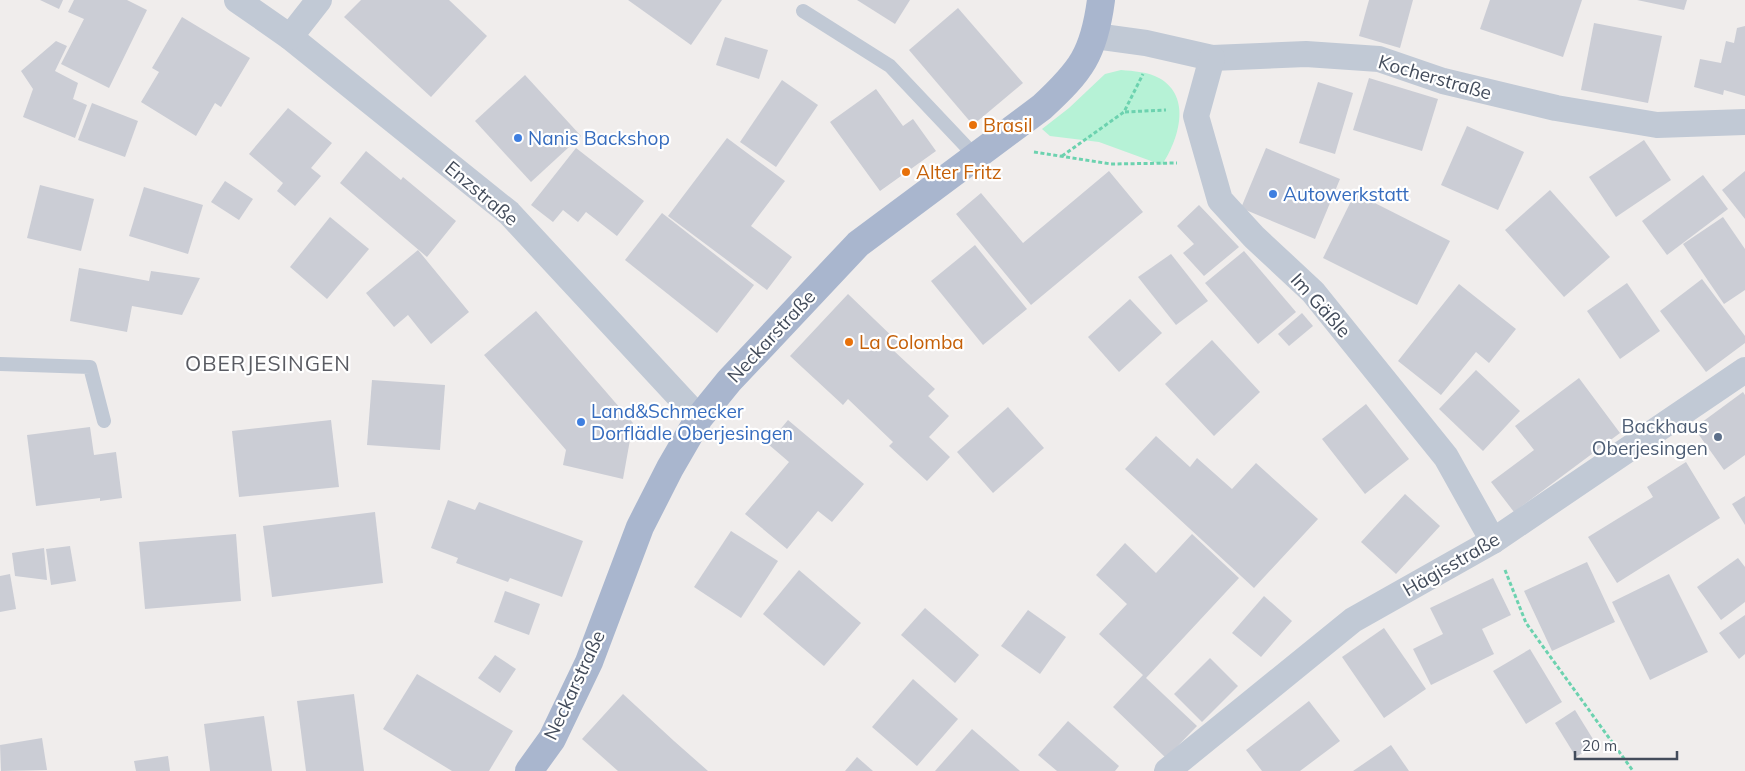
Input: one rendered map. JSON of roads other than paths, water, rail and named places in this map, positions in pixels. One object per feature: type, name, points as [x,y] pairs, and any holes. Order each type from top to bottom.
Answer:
[{"type":"main road","name":"Neckarstraße","points":[[530,771],[552,739],[589,662],[640,528],[670,468],[700,418],[729,381],[858,244],[984,152],[1042,107],[1069,82],[1084,62],[1095,36],[1101,0]]},
{"type":"street","name":"Enzstraße","points":[[237,0],[290,37],[509,213],[700,418]]},
{"type":"street","points":[[290,37],[320,0]]},
{"type":"street","name":"Kocherstraße","points":[[1095,36],[1146,43],[1212,58],[1306,54],[1379,59],[1443,81],[1556,108],[1657,125],[1745,122]]},
{"type":"street","name":"Im Gäßle","points":[[1212,58],[1197,114],[1207,162],[1220,200],[1254,236],[1313,292],[1446,457],[1493,541]]},
{"type":"street","name":"Hägisstraße","points":[[1167,771],[1353,620],[1493,541],[1745,370]]},
{"type":"lane","points":[[803,11],[890,66],[984,152]]},
{"type":"lane","points":[[0,364],[90,367],[104,422]]},
{"type":"place","name":"Brasil","points":[[973,125]]},
{"type":"place","name":"Nanis Backshop","points":[[518,138]]},
{"type":"place","name":"Alter Fritz","points":[[906,172]]},
{"type":"place","name":"Autowerkstatt","points":[[1273,194]]},
{"type":"place","name":"La Colomba","points":[[849,342]]},
{"type":"place","name":"Land&Schmecker Dorflädle Oberjesingen","points":[[581,422]]},
{"type":"place","name":"Backhaus Oberjesingen","points":[[1718,437]]},
{"type":"district","name":"OBERJESINGEN","points":[[268,364]]}]
